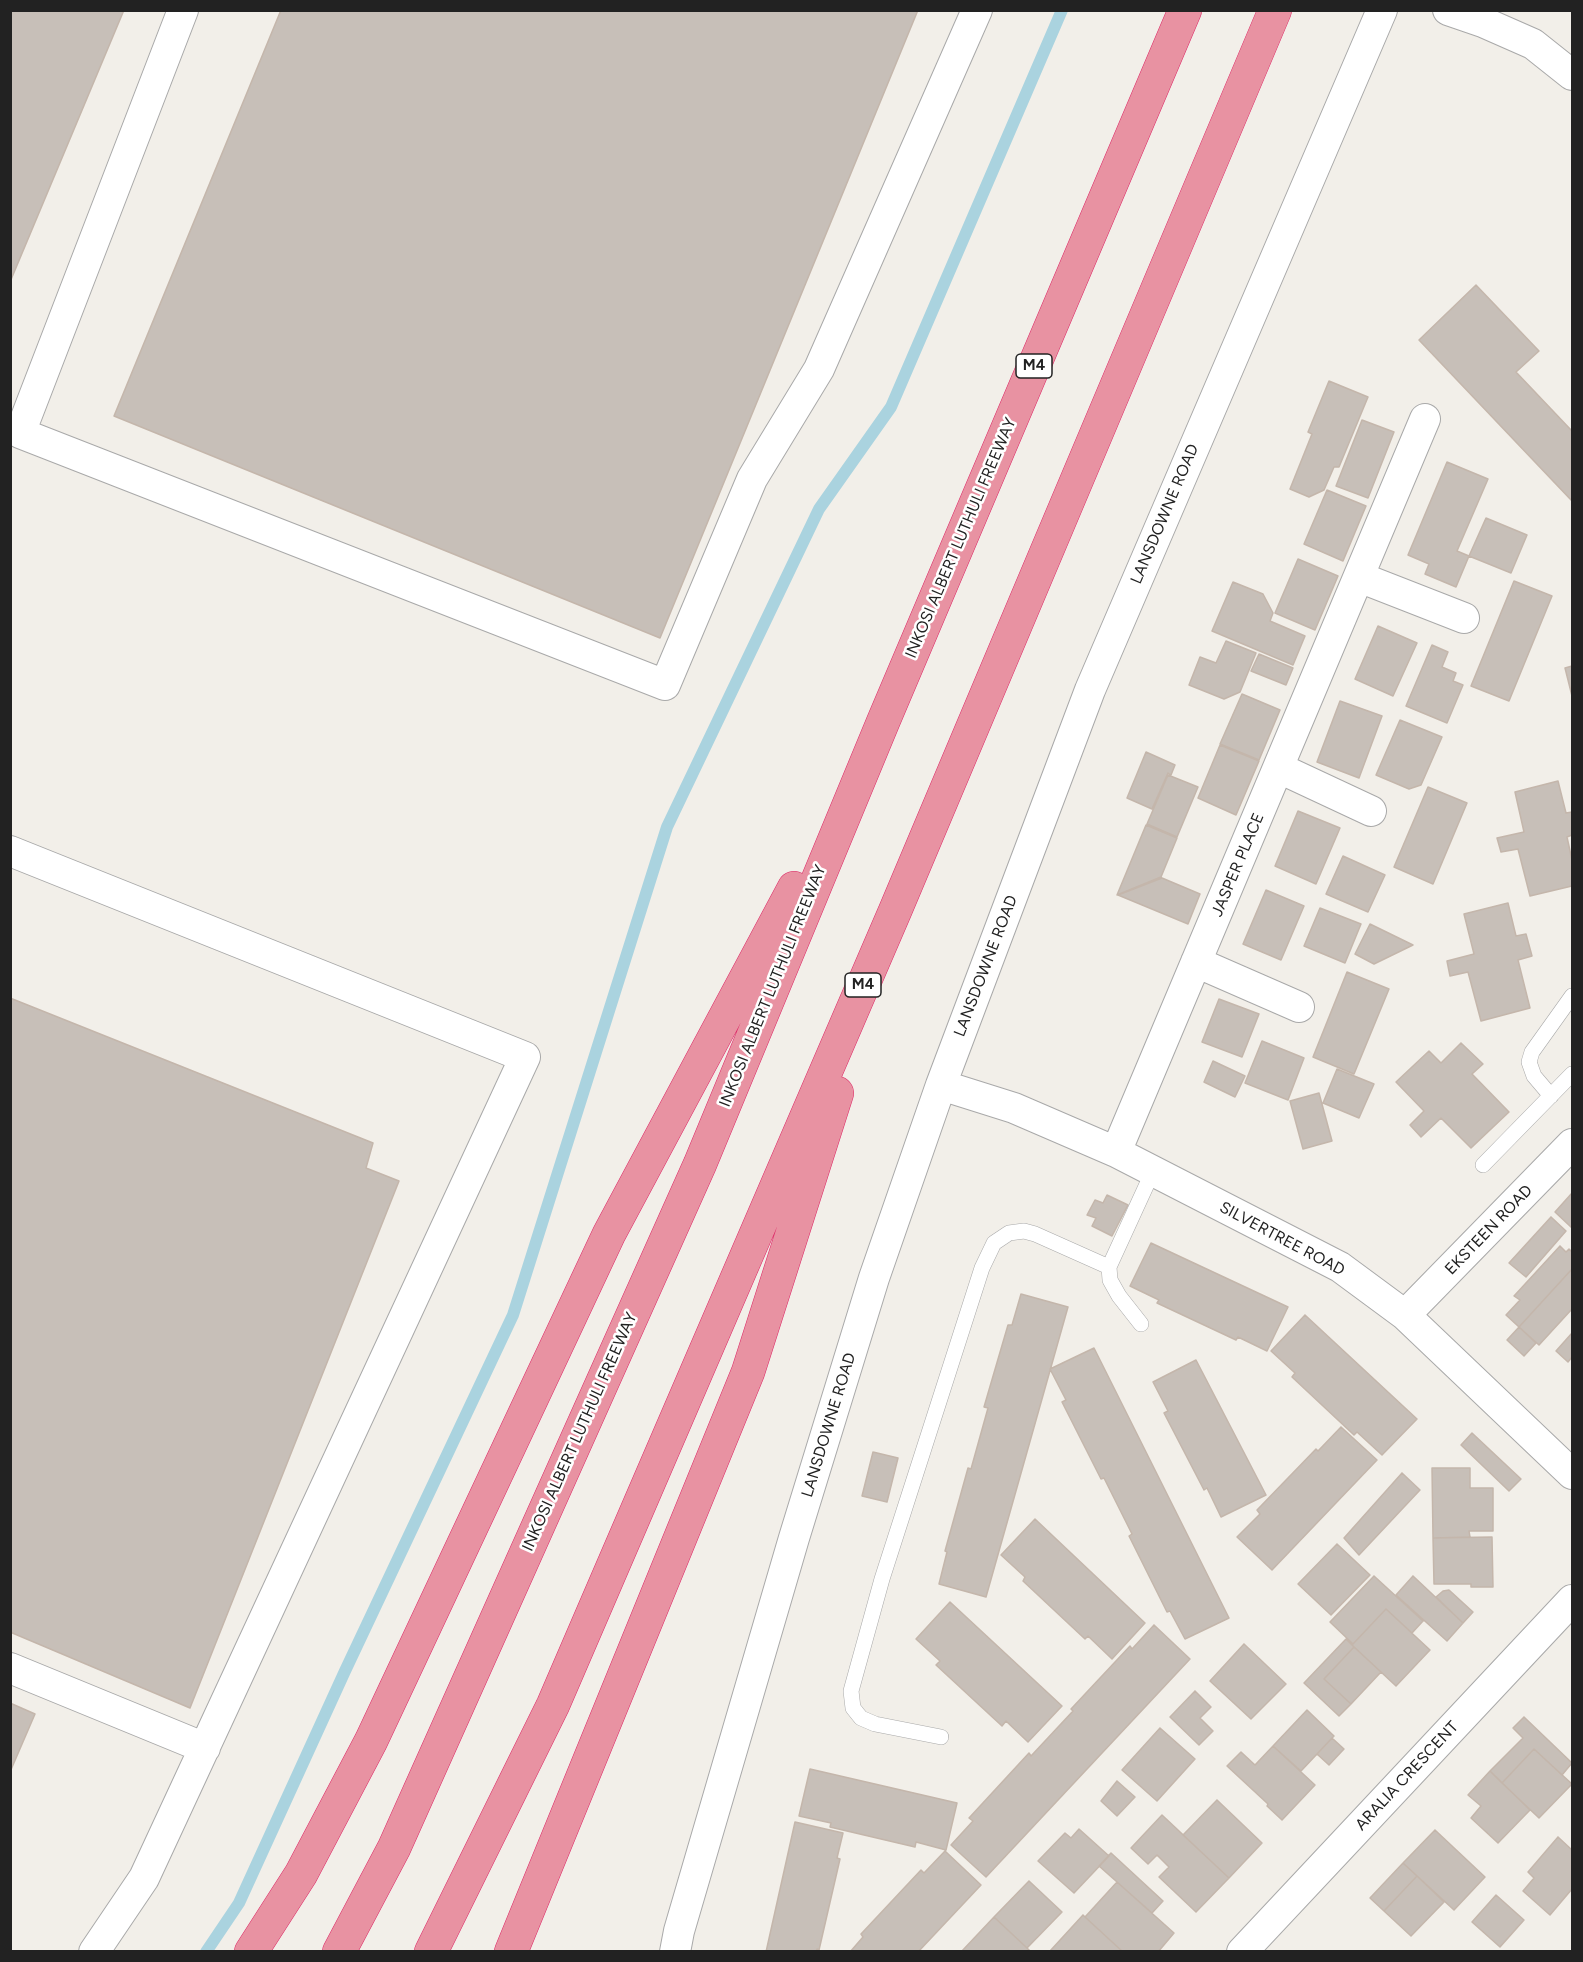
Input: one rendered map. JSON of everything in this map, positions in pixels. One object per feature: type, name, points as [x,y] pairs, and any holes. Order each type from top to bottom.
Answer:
[{"type":"highway","name":"INKOSI ALBERT LUTHULI FREEWAY","points":[[339,1952],[394,1848],[700,1164],[883,722],[1185,10]]},
{"type":"highway","name":"M4","points":[[431,1952],[553,1705],[895,911],[1275,10]]},
{"type":"highway","points":[[251,1952],[301,1874],[371,1741],[609,1234],[883,722]]},
{"type":"highway","points":[[511,1952],[748,1372],[895,911]]},
{"type":"street","points":[[183,10],[20,433],[665,685],[752,479],[819,369],[977,10]]},
{"type":"street","name":"LANSDOWNE ROAD","points":[[675,1952],[794,1538],[867,1300],[941,1085],[1090,690],[1382,10]]},
{"type":"street","points":[[1448,10],[1483,22],[1533,44],[1572,75]]},
{"type":"street","name":"JASPER PLACE","points":[[1116,1152],[1425,419]]},
{"type":"street","points":[[1359,577],[1464,618]]},
{"type":"street","points":[[1279,768],[1371,811]]},
{"type":"street","points":[[10,851],[525,1058],[144,1878],[94,1952]]},
{"type":"street","points":[[1196,962],[1299,1007]]},
{"type":"street","name":"SILVERTREE ROAD","points":[[941,1085],[1014,1108],[1116,1152],[1340,1267],[1405,1315],[1572,1474]]},
{"type":"street","name":"EKSTEEN ROAD","points":[[1405,1315],[1572,1144]]},
{"type":"street","name":"ARALIA CRESCENT","points":[[1242,1952],[1572,1600]]},
{"type":"street","points":[[10,1668],[205,1748]]},
{"type":"lane","points":[[1551,1096],[1534,1076],[1529,1062],[1532,1052],[1572,996]]},
{"type":"lane","points":[[1483,1165],[1572,1074]]},
{"type":"lane","points":[[1141,1324],[1119,1296],[1110,1280],[1109,1267],[1153,1171]]},
{"type":"lane","points":[[941,1737],[875,1724],[861,1718],[853,1708],[851,1691],[882,1579],[982,1268],[994,1243],[1009,1233],[1024,1232],[1035,1234],[1109,1267]]},
{"type":"building","points":[[10,10],[124,10],[10,282]]},
{"type":"building","points":[[281,10],[918,10],[660,638],[114,416]]},
{"type":"building","points":[[1476,285],[1539,351],[1516,372],[1572,431],[1572,501],[1419,340]]},
{"type":"building","points":[[1329,381],[1368,397],[1339,467],[1334,467],[1324,490],[1309,497],[1290,489],[1312,434],[1308,432]]},
{"type":"building","points":[[1362,420],[1394,432],[1368,498],[1336,486]]},
{"type":"building","points":[[1447,462],[1488,479],[1457,551],[1469,556],[1456,587],[1425,574],[1429,564],[1408,555]]},
{"type":"building","points":[[1327,490],[1366,506],[1343,561],[1304,544]]},
{"type":"building","points":[[1486,518],[1527,535],[1511,573],[1469,556]]},
{"type":"building","points":[[1298,559],[1338,576],[1315,630],[1275,613]]},
{"type":"building","points":[[1514,581],[1552,596],[1509,701],[1471,686]]},
{"type":"building","points":[[1233,582],[1263,594],[1273,613],[1270,621],[1305,636],[1293,665],[1212,631]]},
{"type":"building","points":[[1378,626],[1417,643],[1393,696],[1355,679]]},
{"type":"building","points":[[1226,641],[1256,653],[1240,692],[1224,699],[1189,685],[1200,657],[1216,663]]},
{"type":"building","points":[[1432,645],[1448,652],[1442,667],[1456,673],[1453,681],[1463,685],[1447,723],[1406,706]]},
{"type":"building","points":[[1259,654],[1293,668],[1286,685],[1251,671]]},
{"type":"building","points":[[1572,666],[1572,696],[1565,668]]},
{"type":"building","points":[[1242,694],[1280,710],[1259,760],[1220,744]]},
{"type":"building","points":[[1340,701],[1382,716],[1359,778],[1317,762]]},
{"type":"building","points":[[1400,720],[1442,737],[1421,785],[1409,789],[1376,775]]},
{"type":"building","points":[[1220,745],[1259,761],[1236,815],[1198,798]]},
{"type":"building","points":[[1146,752],[1175,765],[1171,775],[1168,773],[1152,809],[1127,798]]},
{"type":"building","points":[[1168,775],[1198,787],[1177,837],[1147,824]]},
{"type":"building","points":[[1558,781],[1566,813],[1572,812],[1572,835],[1567,837],[1572,860],[1572,886],[1530,896],[1518,849],[1501,852],[1497,838],[1524,832],[1515,792]]},
{"type":"building","points":[[1428,787],[1467,803],[1433,884],[1394,867]]},
{"type":"building","points":[[1298,811],[1340,828],[1316,884],[1275,866]]},
{"type":"building","points":[[1146,825],[1177,838],[1161,877],[1117,895]]},
{"type":"building","points":[[1343,856],[1385,875],[1368,912],[1326,894]]},
{"type":"building","points":[[1162,878],[1200,894],[1188,924],[1118,895]]},
{"type":"building","points":[[1266,890],[1304,906],[1281,960],[1243,944]]},
{"type":"building","points":[[1508,903],[1516,936],[1526,934],[1532,956],[1518,960],[1530,1008],[1481,1021],[1468,972],[1450,976],[1447,961],[1474,954],[1464,914]]},
{"type":"building","points":[[1320,908],[1361,924],[1345,963],[1304,946]]},
{"type":"building","points":[[1370,924],[1413,945],[1374,964],[1355,954]]},
{"type":"building","points":[[1347,972],[1389,989],[1354,1074],[1313,1057]]},
{"type":"building","points":[[10,998],[373,1143],[366,1168],[399,1181],[190,1708],[10,1632]]},
{"type":"building","points":[[1219,999],[1259,1014],[1242,1057],[1202,1042]]},
{"type":"building","points":[[1262,1041],[1304,1058],[1288,1100],[1245,1083]]},
{"type":"building","points":[[1461,1043],[1483,1064],[1472,1074],[1509,1112],[1471,1148],[1441,1118],[1421,1137],[1410,1125],[1424,1111],[1396,1082],[1429,1051],[1441,1063]]},
{"type":"building","points":[[1213,1061],[1245,1076],[1235,1097],[1204,1082]]},
{"type":"building","points":[[1337,1069],[1374,1084],[1359,1118],[1323,1103]]},
{"type":"building","points":[[1319,1093],[1332,1141],[1303,1149],[1290,1101]]},
{"type":"building","points":[[1572,1193],[1572,1228],[1555,1212]]},
{"type":"building","points":[[1107,1195],[1128,1205],[1112,1236],[1092,1226],[1096,1218],[1087,1215],[1095,1200],[1103,1203]]},
{"type":"building","points":[[1551,1217],[1566,1231],[1526,1277],[1509,1263]]},
{"type":"building","points":[[1151,1243],[1288,1307],[1267,1351],[1238,1337],[1236,1340],[1157,1303],[1159,1300],[1130,1286]]},
{"type":"building","points":[[1560,1246],[1566,1252],[1569,1249],[1572,1252],[1572,1269],[1519,1327],[1506,1315],[1520,1300],[1514,1296]]},
{"type":"building","points":[[1572,1269],[1572,1309],[1539,1345],[1519,1327]]},
{"type":"building","points":[[1021,1294],[1068,1307],[986,1597],[939,1584],[947,1552],[945,1551],[968,1468],[971,1469],[988,1408],[984,1407],[1008,1325],[1012,1325]]},
{"type":"building","points":[[1305,1315],[1417,1419],[1382,1455],[1357,1432],[1354,1435],[1292,1377],[1295,1373],[1271,1351]]},
{"type":"building","points":[[1519,1327],[1536,1343],[1524,1356],[1507,1340]]},
{"type":"building","points":[[1572,1333],[1572,1357],[1568,1362],[1556,1351]]},
{"type":"building","points":[[1094,1348],[1229,1618],[1185,1639],[1170,1611],[1167,1612],[1129,1536],[1132,1534],[1104,1478],[1101,1479],[1062,1402],[1066,1400],[1050,1369]]},
{"type":"building","points":[[1196,1360],[1266,1495],[1221,1517],[1207,1488],[1204,1490],[1164,1413],[1168,1411],[1153,1382]]},
{"type":"building","points":[[1341,1427],[1377,1460],[1272,1570],[1237,1537],[1260,1514],[1257,1510],[1316,1449],[1318,1451]]},
{"type":"building","points":[[1472,1433],[1521,1479],[1509,1491],[1461,1445]]},
{"type":"building","points":[[873,1452],[898,1458],[887,1502],[862,1496]]},
{"type":"building","points":[[1432,1468],[1470,1468],[1470,1488],[1493,1488],[1493,1531],[1469,1531],[1470,1537],[1433,1538]]},
{"type":"building","points":[[1402,1473],[1420,1490],[1359,1555],[1344,1538]]},
{"type":"building","points":[[1035,1519],[1145,1623],[1112,1659],[1088,1636],[1085,1639],[1023,1581],[1025,1577],[1001,1555]]},
{"type":"building","points":[[1492,1537],[1493,1587],[1471,1587],[1471,1584],[1434,1584],[1433,1538]]},
{"type":"building","points":[[1337,1544],[1370,1575],[1331,1615],[1298,1584]]},
{"type":"building","points":[[1374,1576],[1423,1621],[1412,1633],[1386,1609],[1353,1644],[1330,1622]]},
{"type":"building","points":[[1413,1576],[1463,1623],[1447,1641],[1396,1595]]},
{"type":"building","points":[[1449,1590],[1473,1612],[1463,1623],[1436,1597],[1443,1591]]},
{"type":"building","points":[[950,1602],[1062,1706],[1028,1742],[1006,1721],[1002,1726],[936,1665],[940,1661],[916,1639]]},
{"type":"building","points":[[1386,1609],[1430,1650],[1396,1686],[1352,1645]]},
{"type":"building","points":[[1154,1625],[1190,1659],[986,1877],[951,1845],[973,1821],[969,1818],[1029,1753],[1031,1756],[1130,1646],[1132,1649]]},
{"type":"building","points":[[1346,1639],[1354,1647],[1324,1679],[1351,1704],[1339,1716],[1304,1683]]},
{"type":"building","points":[[1244,1644],[1286,1684],[1251,1719],[1210,1681]]},
{"type":"building","points":[[1354,1647],[1381,1672],[1351,1704],[1324,1679]]},
{"type":"building","points":[[1195,1691],[1211,1707],[1200,1718],[1213,1731],[1199,1745],[1170,1717]]},
{"type":"building","points":[[10,1703],[35,1714],[10,1772]]},
{"type":"building","points":[[1307,1710],[1334,1736],[1301,1771],[1273,1746]]},
{"type":"building","points":[[1524,1717],[1572,1763],[1562,1775],[1534,1749],[1502,1783],[1490,1771],[1523,1738],[1513,1728]]},
{"type":"building","points":[[1160,1728],[1195,1759],[1157,1801],[1122,1770]]},
{"type":"building","points":[[1332,1738],[1344,1749],[1329,1765],[1317,1754]]},
{"type":"building","points":[[1273,1746],[1315,1785],[1282,1820],[1227,1766],[1241,1752],[1255,1765]]},
{"type":"building","points":[[1534,1749],[1572,1784],[1539,1818],[1502,1783]]},
{"type":"building","points":[[810,1769],[957,1803],[946,1850],[916,1842],[915,1847],[830,1827],[831,1823],[799,1816]]},
{"type":"building","points":[[1490,1771],[1530,1810],[1498,1843],[1471,1818],[1481,1806],[1468,1795]]},
{"type":"building","points":[[1117,1781],[1135,1797],[1117,1816],[1101,1801]]},
{"type":"building","points":[[1217,1800],[1262,1843],[1229,1878],[1183,1835]]},
{"type":"building","points":[[1162,1815],[1229,1878],[1196,1912],[1159,1877],[1169,1867],[1157,1855],[1148,1864],[1131,1848]]},
{"type":"building","points":[[795,1822],[843,1833],[837,1858],[840,1859],[819,1950],[817,1949],[816,1952],[766,1952]]},
{"type":"building","points":[[1079,1829],[1109,1856],[1074,1893],[1038,1861],[1065,1833],[1071,1838]]},
{"type":"building","points":[[1435,1830],[1485,1877],[1454,1910],[1403,1863]]},
{"type":"building","points":[[1558,1837],[1572,1850],[1572,1889],[1550,1915],[1523,1891],[1534,1878],[1528,1872]]},
{"type":"building","points":[[945,1851],[981,1885],[918,1952],[850,1952],[863,1937],[861,1934],[921,1870],[924,1873]]},
{"type":"building","points":[[1111,1853],[1163,1901],[1152,1913],[1099,1866]]},
{"type":"building","points":[[1403,1863],[1417,1876],[1384,1911],[1370,1898]]},
{"type":"building","points":[[1417,1876],[1444,1902],[1411,1936],[1384,1911]]},
{"type":"building","points":[[1029,1881],[1062,1912],[1027,1948],[994,1917]]},
{"type":"building","points":[[1117,1882],[1174,1933],[1158,1952],[1123,1952],[1085,1917]]},
{"type":"building","points":[[1496,1895],[1524,1920],[1500,1947],[1472,1922]]},
{"type":"building","points":[[1083,1915],[1085,1917],[1123,1952],[1050,1951]]},
{"type":"building","points":[[994,1917],[1027,1948],[1031,1952],[961,1952]]},
{"type":"waterway","points":[[206,1952],[239,1903],[345,1671],[513,1315],[667,827],[819,509],[891,407],[1062,10]]}]
